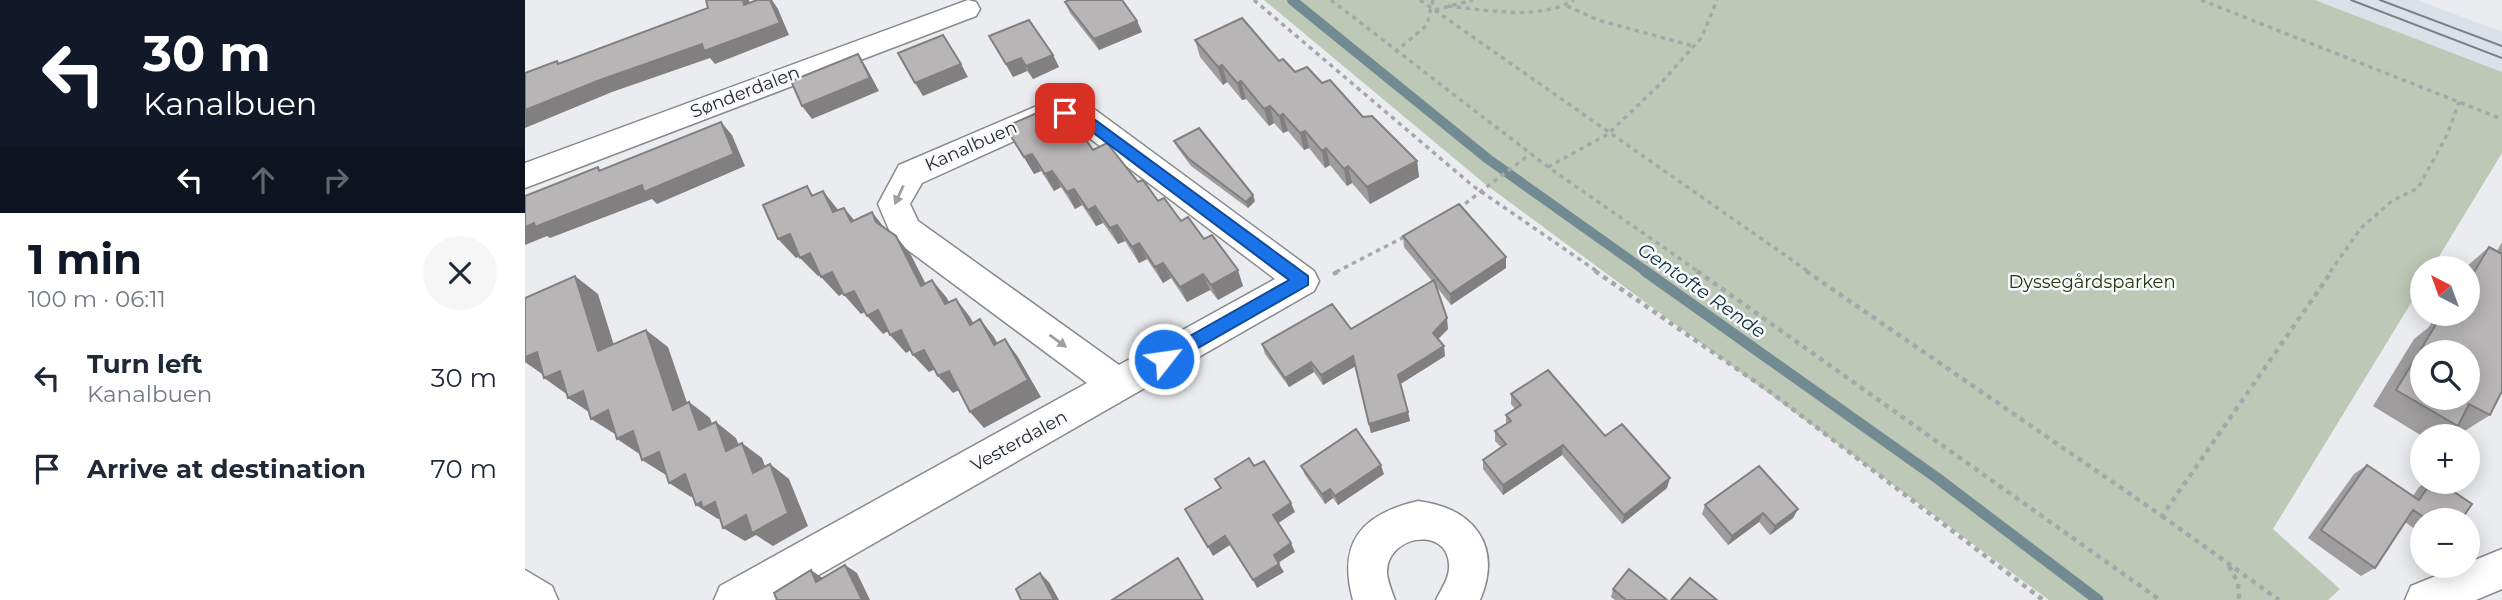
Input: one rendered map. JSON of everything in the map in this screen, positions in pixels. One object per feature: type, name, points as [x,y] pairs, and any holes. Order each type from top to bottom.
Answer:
[{"type":"street","name":"Sønderdalen","points":[[525,176],[966,9]]},
{"type":"street","name":"Kanalbuen","points":[[1118,385],[905,230],[894,204],[910,174],[1051,111],[1079,114],[1302,281]]},
{"type":"street","name":"Vesterdalen","points":[[735,600],[1302,281]]},
{"type":"street","points":[[1374,600],[1367,586],[1365,569],[1369,553],[1378,538],[1407,520],[1424,519],[1454,531],[1464,544],[1470,559],[1469,576],[1457,600]]},
{"type":"street","points":[[2426,600],[2502,569]]},
{"type":"street","points":[[525,590],[537,600]]},
{"type":"path","points":[[1254,0],[1484,190],[1769,391],[2043,600]]},
{"type":"path","points":[[1331,0],[1530,154],[1883,400],[2160,600]]},
{"type":"path","points":[[1420,0],[1608,134],[2162,516],[2279,600]]},
{"type":"path","points":[[1395,51],[1420,36],[1429,24],[1434,10],[1433,0]]},
{"type":"path","points":[[1434,10],[1473,0]]},
{"type":"path","points":[[1448,6],[1547,11],[1567,6],[1574,0]]},
{"type":"path","points":[[1548,167],[1608,134],[1702,37],[1717,0]]},
{"type":"path","points":[[2201,0],[2502,119]]},
{"type":"path","points":[[1567,6],[1598,20],[1693,47]]},
{"type":"path","points":[[2162,516],[2361,229],[2392,201],[2418,188],[2447,135],[2459,103]]},
{"type":"path","points":[[1447,215],[1530,154]]},
{"type":"path","points":[[1302,281],[1329,276],[1412,233]]},
{"type":"path","points":[[2227,563],[2238,583],[2239,600]]},
{"type":"shaded area","points":[[2315,0],[2417,0],[2502,32],[2502,72]]},
{"type":"green space","name":"Dyssegårdsparken","points":[[1264,0],[2315,0],[2502,72],[2502,153],[2439,256],[2410,256],[2410,305],[2273,529],[2340,589],[2328,600],[2049,600],[1485,184]]},
{"type":"building","points":[[706,0],[743,0],[744,5],[757,0],[770,0],[780,23],[704,51],[702,44],[525,110],[525,73],[557,61],[558,64],[708,8]]},
{"type":"building","points":[[1122,0],[1137,21],[1094,39],[1065,2]]},
{"type":"building","points":[[1242,18],[1279,61],[1283,59],[1295,72],[1307,67],[1322,83],[1330,80],[1363,117],[1372,116],[1417,161],[1367,187],[1348,166],[1344,169],[1326,148],[1322,151],[1305,131],[1300,133],[1283,114],[1279,116],[1270,106],[1264,109],[1241,81],[1237,83],[1222,65],[1218,67],[1195,40]]},
{"type":"building","points":[[1029,20],[1053,55],[1026,66],[1021,58],[1006,64],[989,36]]},
{"type":"building","points":[[943,35],[961,64],[915,83],[898,53]]},
{"type":"building","points":[[858,54],[870,78],[802,106],[791,81]]},
{"type":"building","points":[[1046,109],[1055,109],[1071,133],[1079,130],[1093,150],[1107,143],[1138,182],[1143,180],[1158,201],[1164,198],[1181,221],[1188,217],[1204,239],[1212,235],[1238,270],[1211,285],[1203,274],[1180,287],[1163,263],[1155,267],[1139,243],[1132,247],[1117,225],[1110,228],[1095,206],[1088,210],[1074,189],[1067,192],[1052,171],[1045,174],[1032,154],[1024,157],[1005,127]]},
{"type":"building","points":[[721,122],[734,154],[644,192],[642,185],[535,227],[534,223],[525,227],[525,196],[598,167],[599,171]]},
{"type":"building","points":[[1199,128],[1253,195],[1246,202],[1189,159],[1174,141]]},
{"type":"building","points":[[807,186],[812,196],[823,191],[833,212],[844,208],[851,222],[872,212],[876,222],[896,236],[921,286],[932,280],[945,304],[956,299],[970,325],[980,319],[994,345],[1005,339],[1028,380],[970,412],[949,371],[938,376],[924,350],[913,355],[901,330],[890,335],[878,310],[867,316],[854,291],[844,295],[832,272],[821,277],[810,253],[800,258],[790,234],[778,239],[763,205]]},
{"type":"building","points":[[1459,204],[1506,257],[1450,294],[1403,236]]},
{"type":"building","points":[[2489,247],[2502,254],[2502,391],[2490,415],[2480,410],[2480,340],[2426,340],[2435,326],[2480,326],[2480,262]]},
{"type":"building","points":[[575,276],[598,351],[646,330],[673,410],[689,402],[699,430],[716,422],[726,451],[742,443],[753,473],[770,464],[788,513],[752,533],[746,515],[723,528],[715,502],[703,508],[701,502],[696,505],[685,474],[669,483],[659,452],[642,460],[633,431],[617,439],[608,410],[591,419],[583,391],[568,398],[560,371],[544,378],[537,352],[525,357],[525,298]]},
{"type":"building","points":[[1434,280],[1447,318],[1433,333],[1444,346],[1398,375],[1408,412],[1369,424],[1353,356],[1321,375],[1311,362],[1285,378],[1262,344],[1332,304],[1351,329]]},
{"type":"building","points":[[2410,367],[2410,398],[2396,390]]},
{"type":"building","points":[[1548,370],[1605,436],[1622,424],[1670,478],[1624,515],[1563,445],[1503,485],[1483,460],[1506,444],[1495,431],[1511,421],[1506,415],[1521,405],[1511,394]]},
{"type":"building","points":[[2430,410],[2466,410],[2459,424]]},
{"type":"building","points":[[1356,429],[1381,465],[1335,496],[1330,489],[1322,494],[1301,466]]},
{"type":"building","points":[[1249,458],[1254,466],[1264,461],[1291,503],[1273,515],[1291,543],[1274,555],[1279,564],[1253,580],[1225,536],[1208,547],[1185,509],[1221,488],[1215,479]]},
{"type":"building","points":[[2367,465],[2419,500],[2423,494],[2457,494],[2472,504],[2469,508],[2410,508],[2410,515],[2375,568],[2321,530]]},
{"type":"building","points":[[1759,466],[1798,509],[1775,526],[1763,513],[1732,536],[1705,505]]},
{"type":"building","points":[[1178,558],[1203,600],[1112,600]]},
{"type":"building","points":[[845,565],[862,600],[777,600],[774,593],[811,570],[816,582]]},
{"type":"building","points":[[1629,569],[1667,600],[1626,600],[1613,589]]},
{"type":"building","points":[[1040,573],[1054,600],[1021,600],[1016,589]]},
{"type":"building","points":[[1690,578],[1717,600],[1671,600]]},
{"type":"waterway","name":"Gentofte Rende","points":[[1292,0],[1488,159],[1647,272]]},
{"type":"waterway","name":"Gentofte Rende","points":[[1645,271],[1937,478],[2098,600]]},
{"type":"tram line","points":[[2351,0],[2502,58]]},
{"type":"tram line","points":[[2380,0],[2502,46]]},
{"type":"route","points":[[1065,113],[1079,114],[1302,281],[1164,359]]}]
